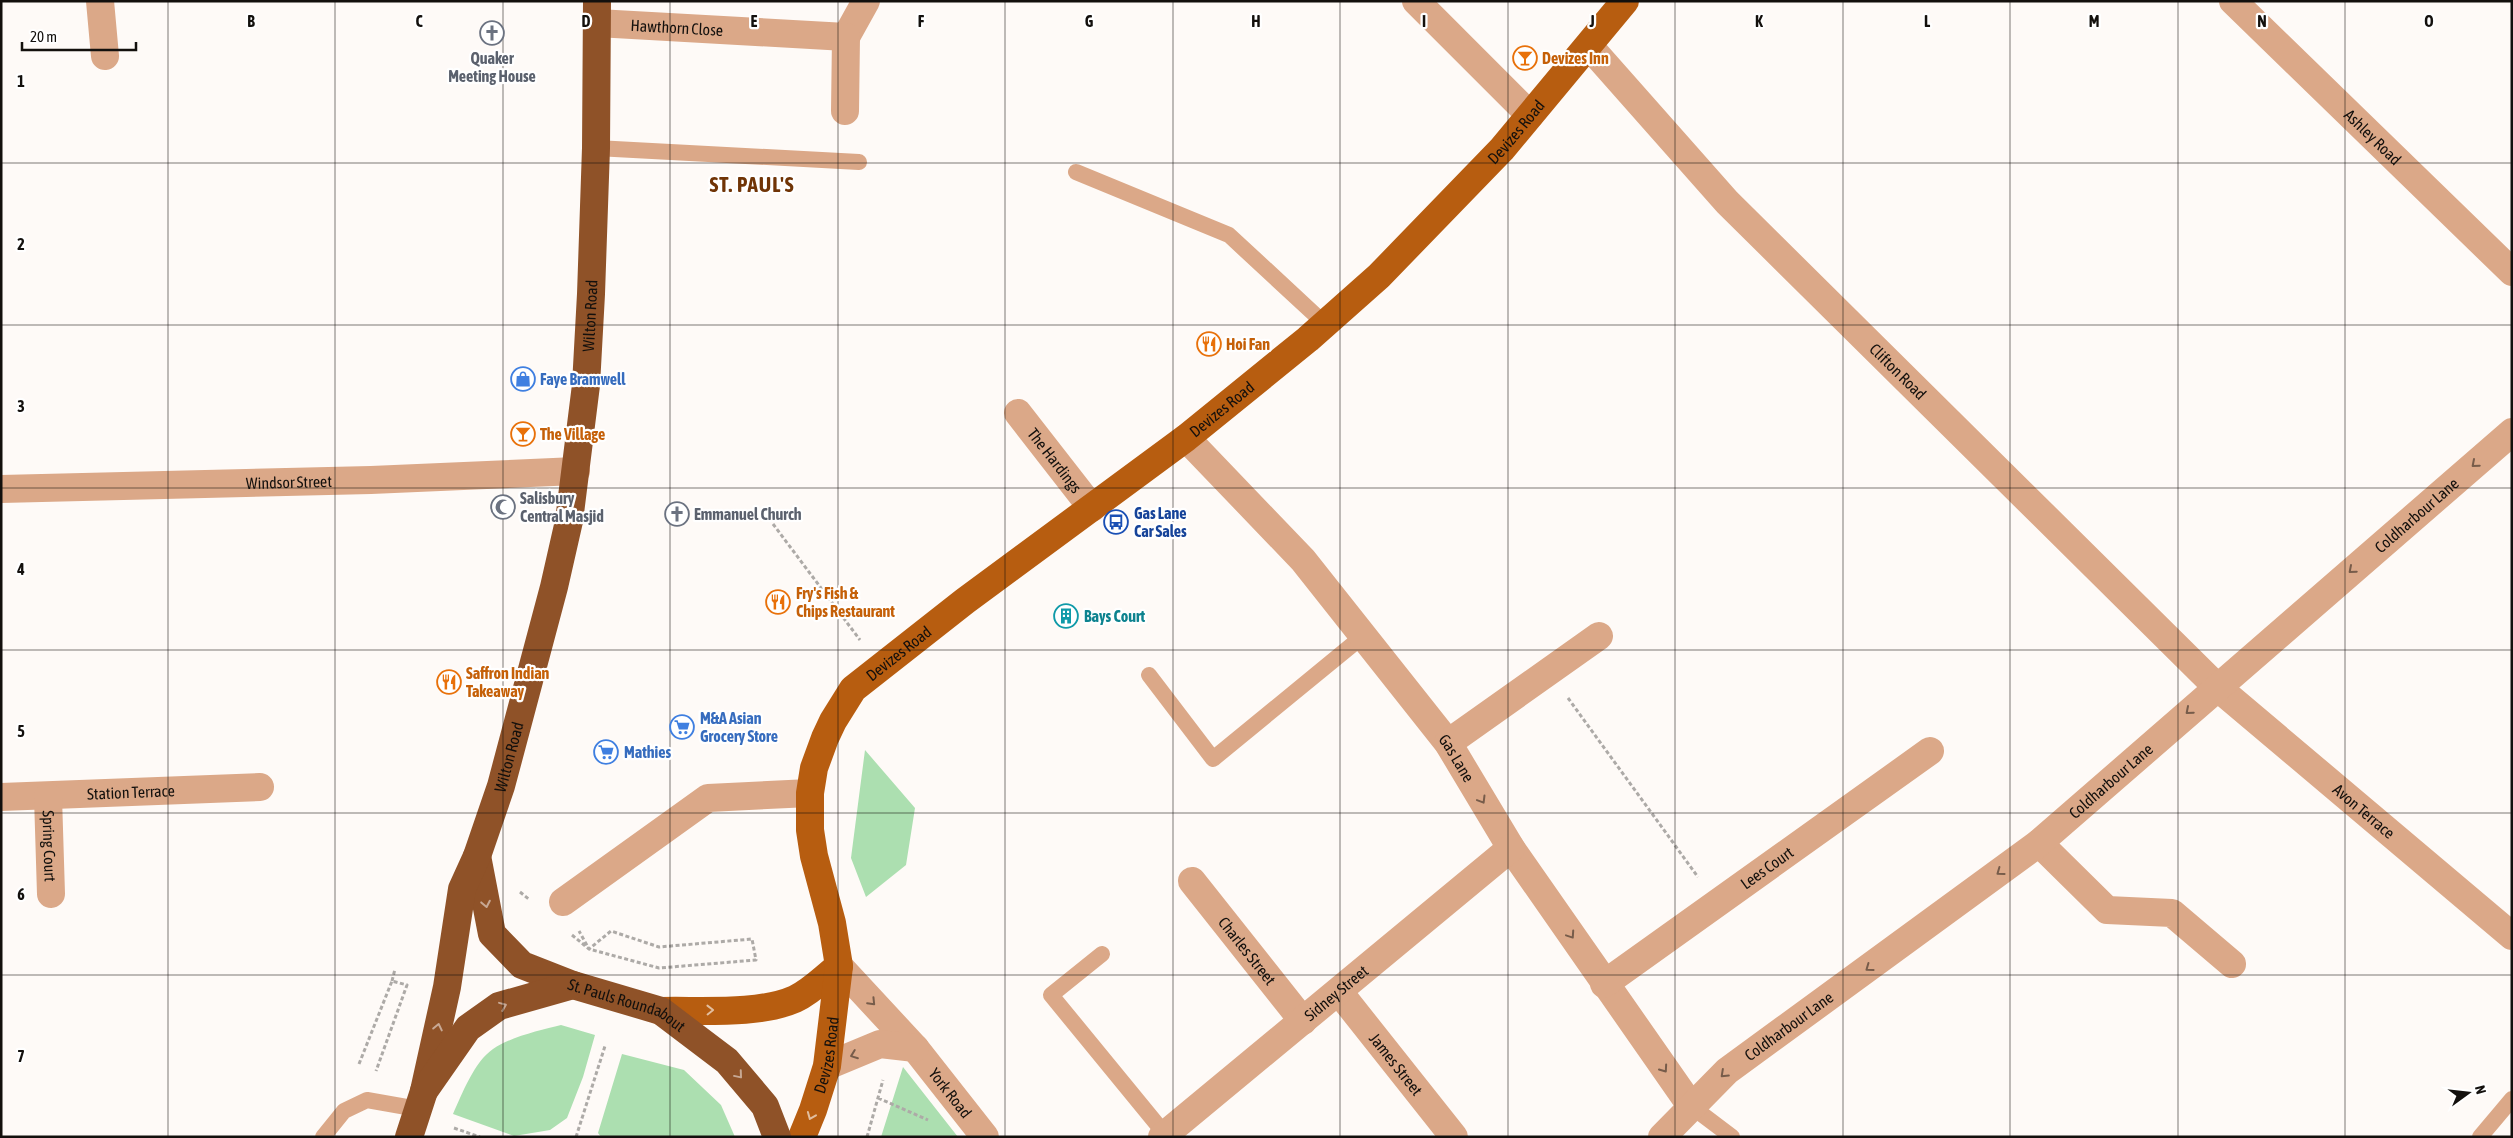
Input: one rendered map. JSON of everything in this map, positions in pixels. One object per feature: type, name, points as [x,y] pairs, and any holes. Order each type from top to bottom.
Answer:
[{"type":"highway","name":"Wilton Road","points":[[421,1100],[447,988],[462,889],[477,856],[501,786],[552,596],[569,521],[586,384],[596,148],[597,12]]},
{"type":"highway","name":"Wilton Road","points":[[477,856],[492,934],[522,965],[573,985]]},
{"type":"highway","name":"St. Pauls Roundabout","points":[[408,1137],[421,1100],[468,1028],[499,1006],[573,985],[661,1011],[727,1061],[765,1106],[777,1137]]},
{"type":"main road","name":"Devizes Road","points":[[802,1137],[813,1110],[826,1066],[839,966],[832,923],[814,856],[810,830],[810,794],[814,768],[833,721],[853,689],[880,666],[1186,438],[1325,324],[1379,276],[1502,150],[1625,1]]},
{"type":"main road","points":[[661,1011],[742,1009],[773,1005],[795,999],[839,966]]},
{"type":"street","points":[[100,1],[105,56]]},
{"type":"street","points":[[845,111],[846,36],[866,1]]},
{"type":"street","points":[[1416,1],[1530,115]]},
{"type":"street","name":"Ashley Road","points":[[2234,1],[2512,272]]},
{"type":"street","name":"Hawthorn Close","points":[[597,12],[846,36]]},
{"type":"street","name":"Clifton Road","points":[[1589,46],[1727,202],[2217,687]]},
{"type":"street","name":"The Hardings","points":[[1018,413],[1092,508]]},
{"type":"street","name":"Coldharbour Lane","points":[[1662,1137],[1727,1071],[1811,1012],[2039,843],[2512,432]]},
{"type":"street","name":"Gas Lane","points":[[1186,438],[1303,560],[1448,743],[1511,848],[1604,984],[1691,1106]]},
{"type":"street","name":"Windsor Street","points":[[1,489],[372,480],[576,471]]},
{"type":"street","points":[[1448,743],[1599,636]]},
{"type":"street","name":"Avon Terrace","points":[[2217,687],[2512,936]]},
{"type":"street","name":"Lees Court","points":[[1604,984],[1930,751]]},
{"type":"street","name":"Station Terrace","points":[[1,798],[260,787]]},
{"type":"street","points":[[563,902],[708,798],[810,794]]},
{"type":"street","name":"Spring Court","points":[[48,797],[51,894]]},
{"type":"street","points":[[2039,843],[2107,910],[2172,913],[2232,964]]},
{"type":"street","name":"Sidney Street","points":[[1163,1136],[1511,848]]},
{"type":"street","name":"Charles Street","points":[[1192,881],[1303,1021]]},
{"type":"street","name":"York Road","points":[[839,966],[915,1048],[986,1137]]},
{"type":"street","name":"James Street","points":[[1339,992],[1454,1137]]},
{"type":"street","points":[[826,1066],[880,1044],[915,1048]]},
{"type":"lane","points":[[596,148],[859,162]]},
{"type":"lane","points":[[1076,172],[1229,235],[1325,324]]},
{"type":"lane","points":[[1149,674],[1213,759],[1363,636]]},
{"type":"lane","points":[[1102,954],[1051,995],[1163,1136]]},
{"type":"lane","points":[[2480,1137],[2512,1099]]},
{"type":"lane","points":[[323,1137],[344,1111],[367,1100],[421,1100]]},
{"type":"lane","points":[[1691,1106],[1732,1137]]},
{"type":"path","points":[[773,524],[880,666]]},
{"type":"path","points":[[1549,671],[1718,903]]},
{"type":"path","points":[[563,902],[589,949],[659,968],[756,960],[752,938],[659,947],[611,931],[589,949]]},
{"type":"path","points":[[360,1064],[395,969]]},
{"type":"path","points":[[376,1071],[407,985],[392,981]]},
{"type":"path","points":[[576,1137],[605,1046]]},
{"type":"path","points":[[454,1128],[480,1137]]},
{"type":"green space","points":[[865,750],[915,808],[906,865],[866,897],[851,858]]},
{"type":"green space","points":[[561,1025],[595,1035],[583,1077],[567,1118],[550,1130],[514,1136],[453,1114],[474,1070],[493,1049],[517,1037]]},
{"type":"green space","points":[[622,1054],[684,1070],[721,1105],[735,1137],[601,1137],[598,1133]]},
{"type":"green space","points":[[903,1067],[958,1137],[881,1137]]},
{"type":"place","name":"Quaker Meeting House","points":[[492,33]]},
{"type":"place","name":"Devizes Inn","points":[[1525,58]]},
{"type":"place","name":"Hoi Fan","points":[[1209,344]]},
{"type":"place","name":"Faye Bramwell","points":[[523,379]]},
{"type":"place","name":"The Village","points":[[523,434]]},
{"type":"place","name":"Salisbury Central Masjid","points":[[503,507]]},
{"type":"place","name":"Emmanuel Church","points":[[677,514]]},
{"type":"place","name":"Gas Lane Car Sales","points":[[1116,522]]},
{"type":"place","name":"Fry's Fish & Chips Restaurant","points":[[778,602]]},
{"type":"place","name":"Bays Court","points":[[1066,616]]},
{"type":"place","name":"Saffron Indian Takeaway","points":[[449,682]]},
{"type":"place","name":"M&A Asian Grocery Store","points":[[682,727]]},
{"type":"place","name":"Mathies","points":[[606,752]]},
{"type":"district","name":"ST. PAUL'S","points":[[752,184]]}]
